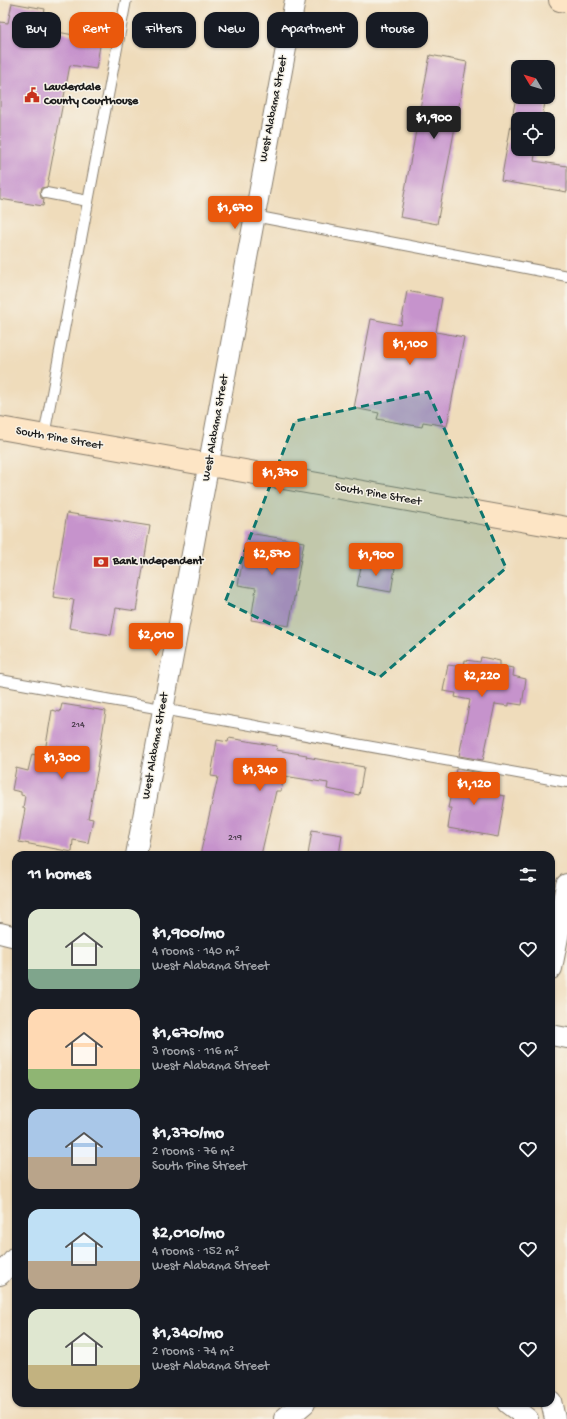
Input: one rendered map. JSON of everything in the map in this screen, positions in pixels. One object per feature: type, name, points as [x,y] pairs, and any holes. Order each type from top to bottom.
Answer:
[{"type":"main road","points":[[560,0],[567,1]]},
{"type":"main road","name":"South Pine Street","points":[[0,428],[567,528]]},
{"type":"street","name":"West Alabama Street","points":[[137,851],[295,0]]},
{"type":"street","points":[[555,947],[567,885]]},
{"type":"street","points":[[0,934],[12,936]]},
{"type":"street","points":[[555,1036],[567,1038]]},
{"type":"street","points":[[0,1275],[12,1262]]},
{"type":"street","points":[[285,1419],[299,1407]]},
{"type":"street","points":[[512,1407],[528,1419]]},
{"type":"street","points":[[552,1407],[555,1419]]},
{"type":"lane","points":[[44,436],[126,0]]},
{"type":"lane","points":[[46,193],[88,201]]},
{"type":"lane","points":[[254,216],[567,276]]},
{"type":"lane","points":[[0,680],[567,782]]},
{"type":"highlighted area","points":[[428,392],[506,568],[380,677],[225,602],[295,421]]},
{"type":"building","name":"Lauderdale County Courthouse","points":[[12,3],[45,9],[44,12],[12,12],[12,48],[61,48],[61,33],[69,34],[69,48],[100,48],[96,69],[70,65],[47,187],[41,188],[40,192],[41,198],[44,199],[43,206],[0,199],[0,22],[8,23]]},
{"type":"building","points":[[430,55],[467,62],[437,224],[400,217]]},
{"type":"building","points":[[515,104],[545,104],[543,112],[513,112]]},
{"type":"building","points":[[511,125],[511,156],[535,156],[534,161],[567,166],[567,192],[501,181]]},
{"type":"building","points":[[407,291],[442,298],[436,332],[464,337],[447,426],[423,422],[422,427],[377,419],[379,413],[354,408],[371,319],[401,325]]},
{"type":"building","name":"Bank Independent","points":[[67,513],[150,526],[136,611],[116,608],[111,635],[69,628],[74,600],[53,597]]},
{"type":"building","points":[[248,533],[304,542],[289,626],[251,620],[256,588],[238,585]]},
{"type":"building","points":[[362,562],[395,568],[391,592],[357,586]]},
{"type":"building","points":[[481,657],[500,661],[500,666],[514,668],[513,676],[526,679],[522,705],[509,703],[509,706],[495,704],[483,760],[459,756],[470,700],[455,697],[456,693],[443,691],[448,665],[464,667],[465,660],[480,662]]},
{"type":"building","points":[[62,704],[106,711],[98,767],[88,818],[93,819],[88,843],[73,840],[72,851],[19,842],[25,809],[23,808],[25,796],[21,795],[21,792],[12,790],[16,768],[28,771],[32,754],[44,757],[52,710],[60,712]]},
{"type":"building","points":[[229,738],[277,746],[276,750],[364,767],[359,795],[327,789],[328,783],[284,776],[281,791],[276,791],[262,851],[201,851],[218,777],[211,776],[217,740],[228,742]]},
{"type":"building","points":[[456,769],[481,773],[477,791],[505,796],[498,837],[448,828],[451,808],[448,808]]},
{"type":"building","points":[[312,830],[342,835],[340,851],[309,851]]},
{"type":"place","name":"Lauderdale County Courthouse","points":[[32,95]]},
{"type":"place","name":"Bank Independent","points":[[101,562]]}]
